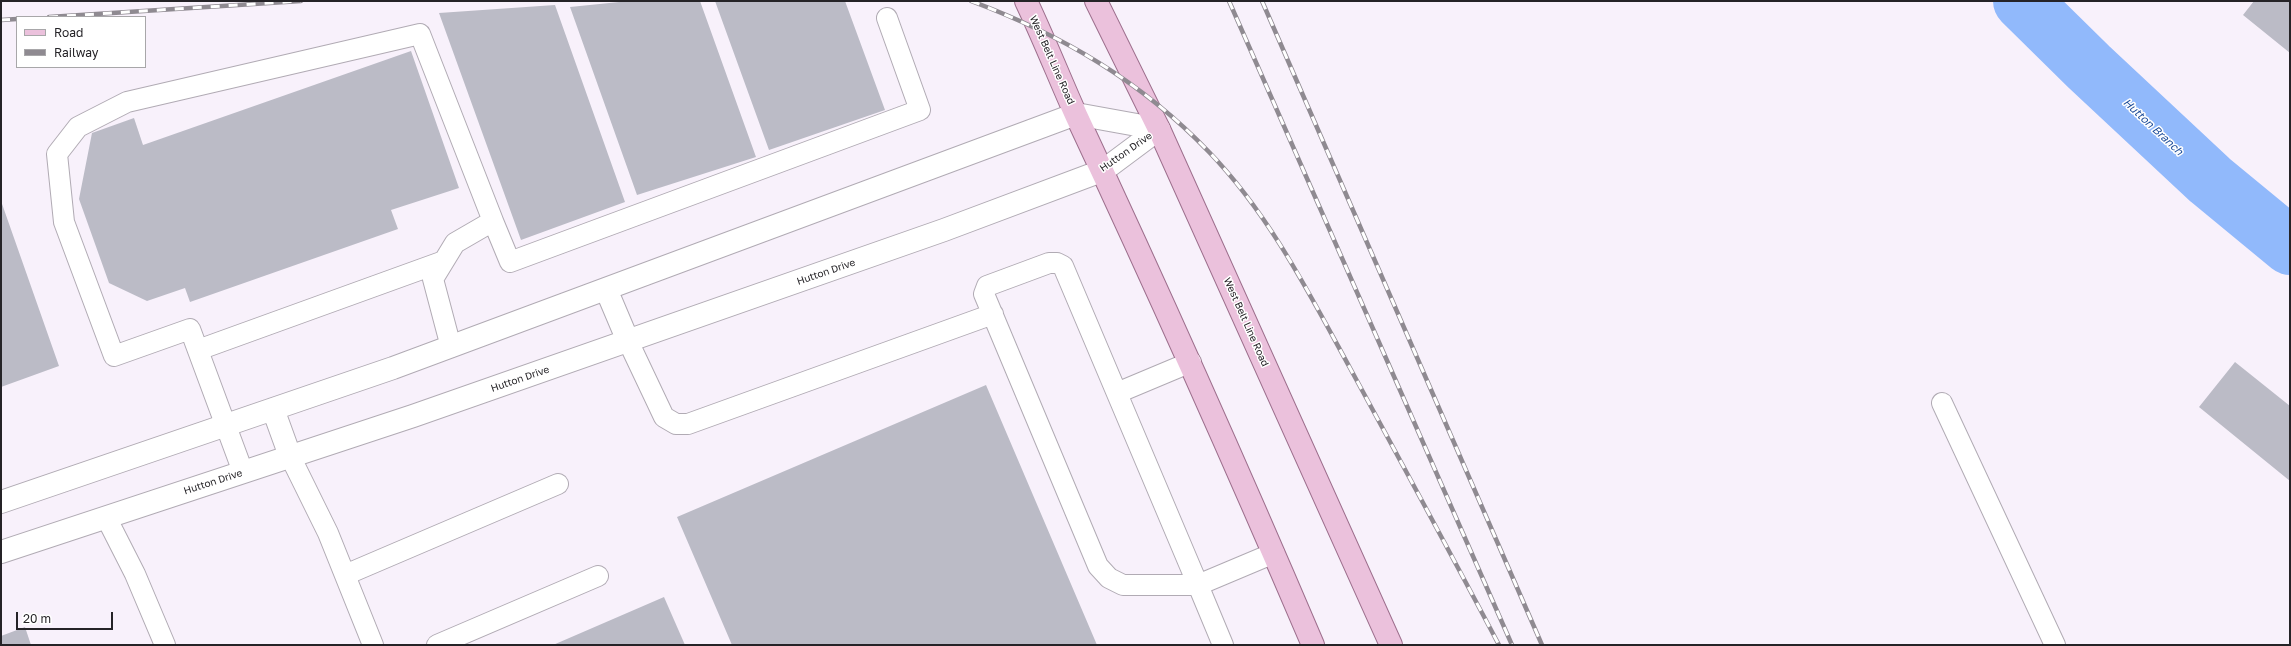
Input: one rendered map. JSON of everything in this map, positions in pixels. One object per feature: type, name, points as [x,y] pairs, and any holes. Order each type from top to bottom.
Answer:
[{"type":"main road","name":"West Belt Line Road","points":[[1026,1],[1076,114],[1104,170],[1191,362],[1313,645]]},
{"type":"main road","name":"West Belt Line Road","points":[[1096,1],[1159,129],[1391,645]]},
{"type":"street","name":"Hutton Drive","points":[[1076,114],[1159,129]]},
{"type":"street","points":[[1,502],[451,347],[1076,114]]},
{"type":"street","name":"Hutton Drive","points":[[1,552],[628,341],[944,230],[1104,170],[1159,129]]},
{"type":"street","points":[[606,289],[628,341]]},
{"type":"street","points":[[274,409],[290,456]]},
{"type":"lane","points":[[242,472],[190,329],[114,356],[64,222],[57,154],[78,127],[126,102],[420,34],[510,262],[920,110],[887,18]]},
{"type":"lane","points":[[451,347],[433,279],[455,243],[493,221]]},
{"type":"lane","points":[[198,350],[444,260]]},
{"type":"lane","points":[[1223,645],[1198,585],[1117,393],[1063,266],[1057,263],[1050,264],[987,286],[984,294],[1098,566],[1109,578],[1123,585],[1198,585],[1274,553]]},
{"type":"lane","points":[[628,341],[664,417],[676,424],[688,424],[993,314]]},
{"type":"lane","points":[[1117,393],[1191,362]]},
{"type":"lane","points":[[1942,403],[2055,645]]},
{"type":"lane","points":[[290,456],[328,533],[373,645]]},
{"type":"lane","points":[[345,575],[558,484]]},
{"type":"lane","points":[[106,517],[135,574],[165,645]]},
{"type":"lane","points":[[437,645],[598,576]]},
{"type":"building","points":[[629,1],[700,1],[756,157],[637,195],[570,7]]},
{"type":"building","points":[[715,1],[845,1],[885,110],[769,150]]},
{"type":"building","points":[[2254,1],[2290,1],[2290,53],[2243,15]]},
{"type":"building","points":[[555,5],[625,202],[521,240],[439,13]]},
{"type":"building","points":[[411,51],[459,188],[391,210],[398,229],[190,302],[185,288],[147,301],[109,283],[79,199],[92,133],[134,118],[143,145]]},
{"type":"building","points":[[1,201],[59,366],[1,387]]},
{"type":"building","points":[[2235,362],[2290,406],[2290,481],[2199,407]]},
{"type":"building","points":[[986,385],[1097,645],[732,645],[677,517]]},
{"type":"building","points":[[664,597],[685,645],[553,645]]},
{"type":"building","points":[[25,627],[31,645],[1,645],[1,636]]},
{"type":"waterway","name":"Hutton Branch","points":[[2022,1],[2089,67],[2210,180],[2290,246]]},
{"type":"railway","points":[[65,16],[301,1]]},
{"type":"railway","points":[[971,1],[1005,14],[1037,29],[1099,63],[1128,82],[1156,103],[1183,127],[1231,176],[1251,201],[1287,255],[1335,340],[1499,645]]},
{"type":"railway","points":[[1229,1],[1512,645]]},
{"type":"railway","points":[[1262,1],[1542,645]]},
{"type":"railway","points":[[1,20],[16,19]]}]
